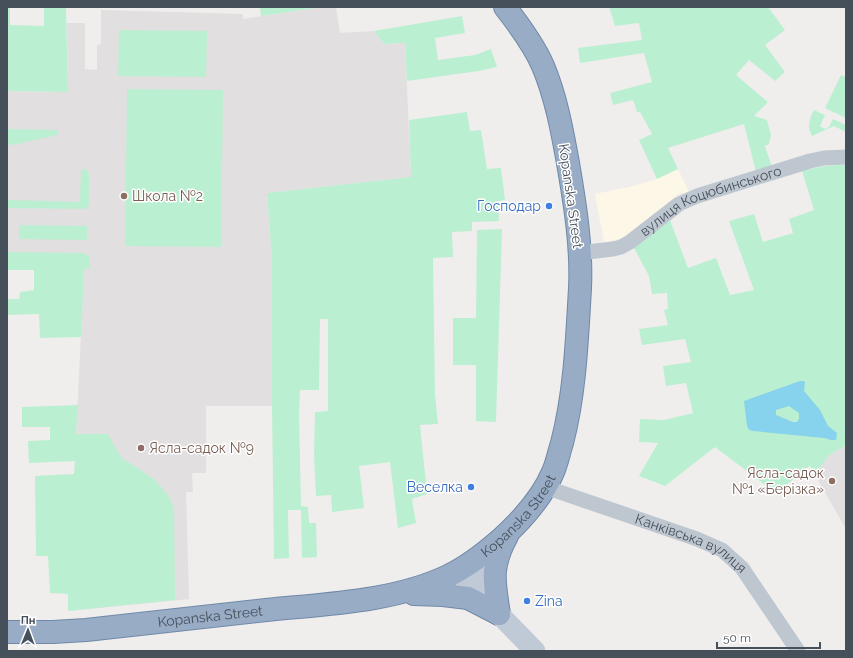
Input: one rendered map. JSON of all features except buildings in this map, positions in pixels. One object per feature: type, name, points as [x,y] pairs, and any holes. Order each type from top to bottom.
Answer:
[{"type":"highway","name":"Kopanska Street","points":[[7,632],[86,630],[335,603],[397,594],[437,581],[465,566],[489,549],[510,531],[540,496],[554,470],[566,428],[571,400],[580,282],[579,253],[572,186],[561,125],[553,92],[534,49],[505,7]]},
{"type":"highway","points":[[499,614],[495,586],[495,564],[498,552],[510,531]]},
{"type":"highway","points":[[397,594],[443,595],[468,598],[499,614]]},
{"type":"main road","points":[[465,566],[463,574],[465,581],[471,590],[499,614],[535,651]]},
{"type":"street","name":"вулиця Коцюбинського","points":[[579,253],[622,247],[679,204],[697,196],[810,161],[824,158],[846,157]]},
{"type":"street","name":"Канківська вулиця","points":[[545,487],[697,539],[722,550],[742,568],[798,651]]},
{"type":"shaded area","points":[[322,7],[336,7],[340,33],[374,31],[384,44],[405,43],[411,177],[267,193],[272,262],[272,406],[206,406],[206,473],[192,473],[193,492],[186,492],[189,599],[68,611],[84,269],[7,270],[7,91],[68,92],[67,23],[85,23],[85,69],[97,70],[97,45],[101,44],[101,10],[243,14],[243,19]]},
{"type":"shaded area","points":[[678,169],[690,194],[680,193],[673,198],[675,201],[639,225],[637,231],[621,239],[604,242],[595,194],[651,181]]},
{"type":"shaded area","name":"Ясла-садок №1 «Берізка»","points":[[846,445],[846,529],[815,475],[828,456]]},
{"type":"green space","points":[[7,7],[10,7],[10,25],[44,26],[44,7],[66,7],[68,92],[7,91]]},
{"type":"green space","points":[[260,7],[322,7],[261,16]]},
{"type":"green space","points":[[609,7],[768,7],[785,30],[765,45],[785,72],[775,81],[749,60],[736,75],[768,102],[754,116],[767,120],[771,135],[769,144],[765,146],[772,167],[756,172],[744,124],[668,148],[678,169],[657,179],[639,140],[652,134],[640,112],[637,112],[633,100],[613,105],[610,93],[652,82],[644,53],[580,63],[578,48],[642,40],[639,23],[615,26]]},
{"type":"green space","points":[[462,16],[465,33],[435,38],[438,60],[475,55],[491,49],[497,67],[407,81],[405,43],[384,44],[374,31]]},
{"type":"green space","points":[[119,30],[207,31],[206,77],[118,76]]},
{"type":"green space","points":[[841,75],[846,77],[846,118],[825,108]]},
{"type":"green space","points":[[127,89],[223,90],[221,247],[125,246]]},
{"type":"green space","points":[[814,110],[825,115],[820,126],[825,129],[829,127],[833,119],[846,125],[846,132],[834,126],[812,136],[809,123]]},
{"type":"green space","points":[[467,112],[470,131],[481,130],[487,169],[501,168],[505,200],[498,201],[499,221],[472,222],[472,231],[452,232],[453,257],[433,258],[435,395],[438,424],[420,425],[427,494],[412,499],[416,523],[398,528],[390,462],[359,466],[364,508],[332,512],[331,495],[316,496],[314,455],[315,412],[328,411],[328,319],[320,319],[319,390],[300,390],[299,415],[301,506],[308,507],[309,523],[316,523],[317,557],[302,558],[301,510],[288,510],[289,558],[274,559],[272,262],[267,193],[411,177],[409,120]]},
{"type":"green space","points":[[7,129],[58,130],[57,135],[12,145],[7,144]]},
{"type":"green space","points":[[846,165],[846,445],[828,456],[815,475],[810,466],[776,493],[715,447],[665,486],[639,476],[658,443],[639,442],[640,419],[664,420],[693,413],[686,383],[666,386],[663,366],[691,362],[685,339],[642,345],[639,329],[668,325],[664,310],[668,309],[667,293],[652,294],[649,276],[634,248],[670,220],[688,268],[716,258],[730,295],[754,290],[729,221],[754,214],[763,242],[793,233],[789,219],[814,210],[802,171],[824,166]]},
{"type":"green space","points":[[81,169],[87,170],[89,174],[89,205],[86,209],[7,208],[7,200],[80,202]]},
{"type":"green space","points":[[19,225],[87,226],[87,240],[19,239]]},
{"type":"green space","points":[[502,229],[496,422],[476,421],[476,365],[453,365],[453,318],[476,318],[477,230]]},
{"type":"green space","points":[[7,252],[83,253],[89,256],[90,269],[84,269],[81,337],[40,338],[39,314],[7,315],[7,299],[19,299],[20,292],[34,290],[34,270],[7,270]]},
{"type":"green space","points":[[78,405],[76,434],[108,434],[122,458],[154,479],[168,495],[174,508],[175,600],[68,611],[68,594],[50,593],[48,556],[36,556],[35,476],[74,474],[75,461],[29,463],[28,441],[50,440],[50,427],[22,427],[22,407]]},
{"type":"water","points":[[803,381],[805,382],[804,391],[820,410],[828,426],[837,433],[836,440],[749,430],[747,426],[744,401]],"holes":[[[789,406],[799,413],[799,419],[797,422],[793,422],[776,415],[776,410]]]},
{"type":"place","name":"Школа №2","points":[[124,196]]},
{"type":"place","name":"Господар","points":[[549,206]]},
{"type":"place","name":"Ясла-садок №9","points":[[141,448]]},
{"type":"place","name":"Ясла-садок №1 «Берізка»","points":[[832,481]]},
{"type":"place","name":"Веселка","points":[[471,487]]},
{"type":"place","name":"Zina","points":[[527,601]]}]
